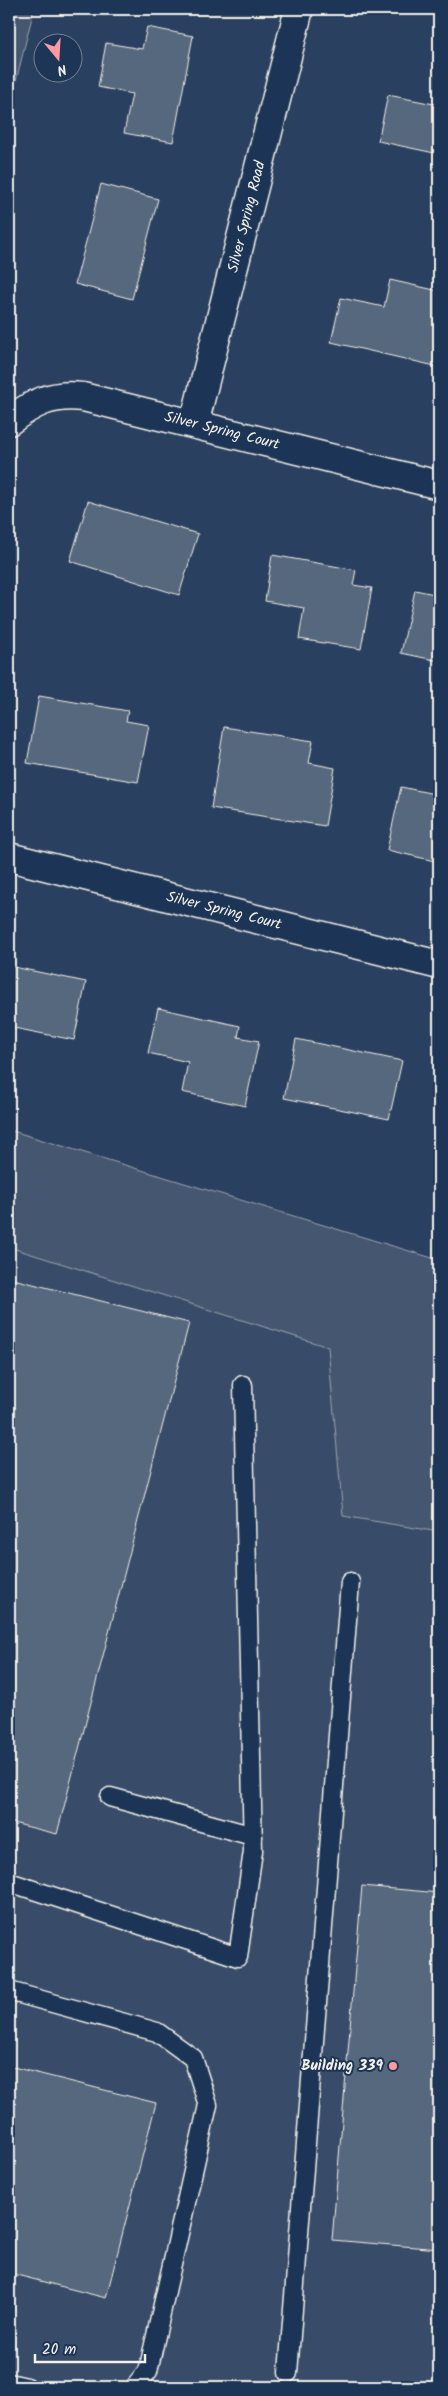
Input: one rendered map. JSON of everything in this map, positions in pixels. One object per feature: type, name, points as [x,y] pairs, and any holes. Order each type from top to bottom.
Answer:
[{"type":"street","name":"Silver Spring Road","points":[[194,424],[299,9]]},
{"type":"street","name":"Silver Spring Court","points":[[9,421],[30,405],[70,395],[439,485]]},
{"type":"street","name":"Silver Spring Court","points":[[9,857],[439,965]]},
{"type":"lane","points":[[9,1882],[238,1957],[253,1851],[243,1385]]},
{"type":"lane","points":[[288,2373],[350,1582]]},
{"type":"lane","points":[[110,1796],[253,1836]]},
{"type":"lane","points":[[9,1991],[157,2032],[192,2058],[208,2105],[148,2371],[135,2387]]},
{"type":"lane","points":[[9,2383],[27,2387]]},
{"type":"shaded area","points":[[9,9],[34,9],[9,109]]},
{"type":"shaded area","points":[[9,1129],[70,1147],[55,1207],[439,1304],[439,2387],[9,2387]]},
{"type":"shaded area","points":[[9,1130],[439,1260],[439,1532],[343,1516],[328,1347],[9,1247]]},
{"type":"building","points":[[147,27],[193,36],[173,142],[124,133],[132,94],[98,87],[106,43],[142,49]]},
{"type":"building","points":[[388,95],[439,105],[439,154],[378,141]]},
{"type":"building","points":[[101,184],[158,199],[132,299],[75,284]]},
{"type":"building","points":[[390,280],[439,291],[439,349],[435,366],[331,342],[341,298],[384,307]]},
{"type":"building","points":[[88,501],[198,534],[179,595],[70,561]]},
{"type":"building","points":[[272,555],[356,570],[353,585],[372,588],[361,649],[299,639],[304,608],[265,601]]},
{"type":"building","points":[[415,590],[439,595],[439,661],[401,653]]},
{"type":"building","points":[[39,696],[128,711],[126,721],[149,725],[138,782],[27,763]]},
{"type":"building","points":[[224,727],[313,741],[309,763],[335,768],[325,826],[211,808]]},
{"type":"building","points":[[401,787],[439,795],[439,862],[387,850]]},
{"type":"building","points":[[9,966],[86,982],[74,1040],[9,1027]]},
{"type":"building","points":[[158,1008],[240,1026],[238,1037],[259,1041],[245,1106],[182,1092],[188,1062],[148,1053]]},
{"type":"building","points":[[296,1039],[402,1061],[389,1119],[284,1098]]},
{"type":"building","points":[[9,1278],[189,1323],[57,1834],[9,1822]]},
{"type":"building","name":"Building 339","points":[[362,1886],[439,1893],[439,2249],[332,2240]]},
{"type":"building","points":[[9,2066],[156,2103],[106,2298],[9,2273]]},
{"type":"waterway","points":[[9,13],[10,9]]},
{"type":"place","name":"Building 339","points":[[393,2066]]}]
